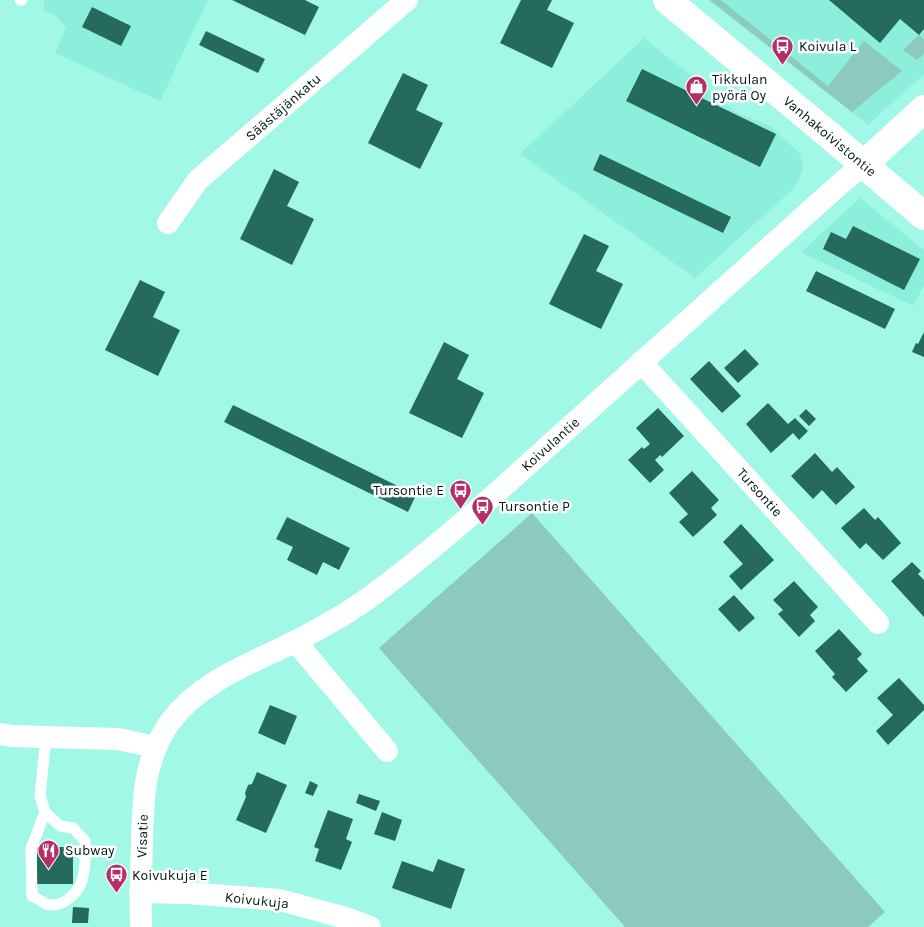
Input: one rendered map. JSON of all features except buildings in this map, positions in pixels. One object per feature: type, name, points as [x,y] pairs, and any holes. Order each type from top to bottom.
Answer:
[{"type":"main road","name":"Vanhakoivistontie","points":[[666,0],[924,216]]},
{"type":"main road","name":"Koivulantie","points":[[864,164],[924,109]]},
{"type":"street","name":"Säästäjänkatu","points":[[168,223],[198,180],[407,0]]},
{"type":"street","name":"Koivulantie","points":[[156,747],[170,722],[190,699],[224,676],[336,620],[416,562],[864,164]]},
{"type":"street","name":"Tursontie","points":[[641,362],[878,622]]},
{"type":"street","points":[[296,641],[387,751]]},
{"type":"street","points":[[4,736],[118,739],[156,747]]},
{"type":"street","name":"Visatie","points":[[140,927],[143,797],[146,775],[156,747]]},
{"type":"street","name":"Koivukuja","points":[[140,892],[280,900],[346,918],[370,927]]},
{"type":"lane","points":[[45,812],[31,849],[32,896],[47,904],[57,905],[68,900],[82,880],[86,851],[85,840],[73,828],[60,826],[45,812],[40,796],[46,737]]},
{"type":"shaded area","points":[[45,0],[208,0],[160,101],[55,53],[66,28],[56,16],[43,10]]},
{"type":"shaded area","points":[[708,0],[924,0],[924,74],[868,125]]},
{"type":"shaded area","points":[[710,0],[721,0],[828,86],[864,41],[902,71],[852,112]]},
{"type":"shaded area","points":[[919,35],[924,39],[924,54],[917,60],[903,50]]},
{"type":"shaded area","points":[[644,38],[736,112],[770,126],[800,154],[803,167],[799,180],[792,190],[695,278],[520,154]]},
{"type":"shaded area","points":[[860,198],[924,250],[924,285],[913,306],[801,252]]},
{"type":"shaded area","points":[[532,513],[885,912],[868,927],[625,927],[379,648]]},
{"type":"place","name":"Koivula L","points":[[783,65]]},
{"type":"place","name":"Tikkulan pyörä Oy","points":[[696,106]]},
{"type":"place","name":"Tursontie E","points":[[460,509]]},
{"type":"place","name":"Tursontie P","points":[[483,525]]},
{"type":"place","name":"Subway","points":[[49,869]]},
{"type":"place","name":"Koivukuja E","points":[[116,894]]}]
